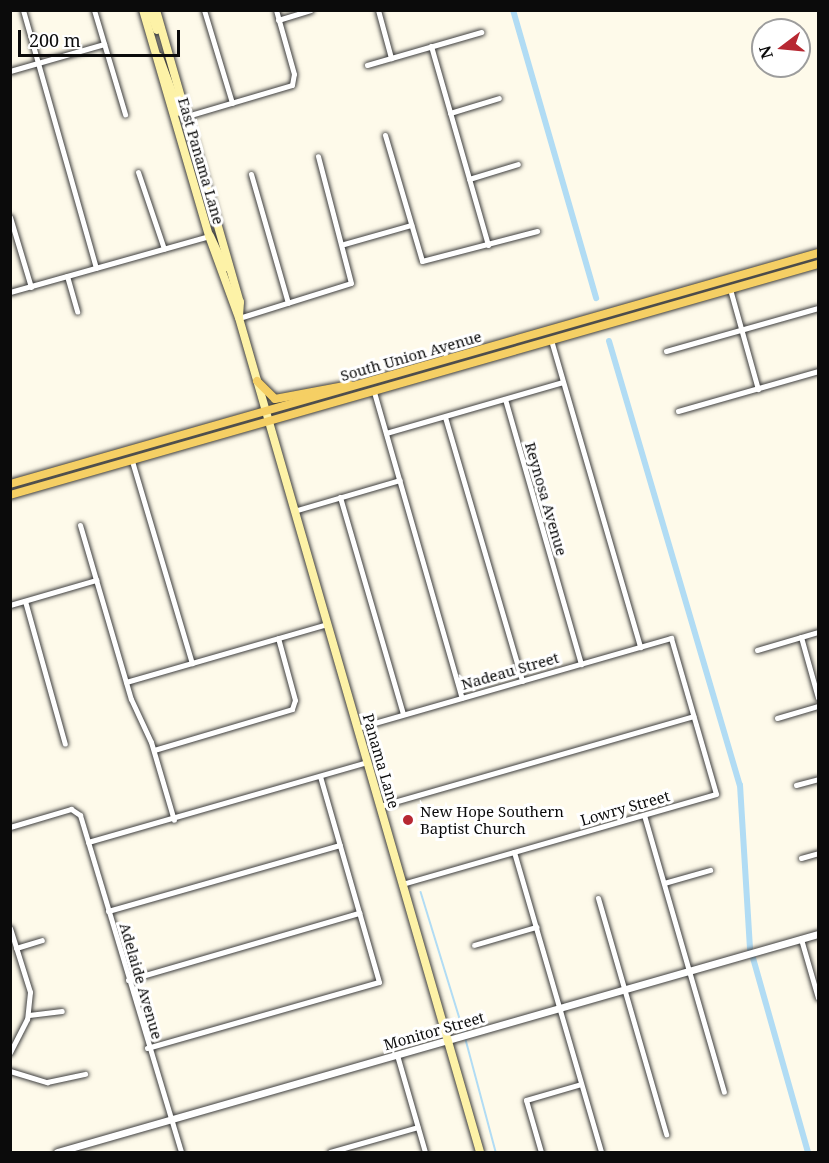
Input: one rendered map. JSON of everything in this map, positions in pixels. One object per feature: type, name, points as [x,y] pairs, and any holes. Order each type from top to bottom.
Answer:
[{"type":"main road","name":"East Panama Lane","points":[[143,10],[209,236],[239,318],[266,411]]},
{"type":"main road","points":[[150,10],[165,41]]},
{"type":"main road","name":"East Panama Lane","points":[[156,10],[239,299],[239,318]]},
{"type":"main road","points":[[156,54],[167,69],[179,111],[187,116]]},
{"type":"main road","points":[[209,236],[239,299]]},
{"type":"main road","name":"South Union Avenue","points":[[10,484],[819,253]]},
{"type":"main road","name":"South Union Avenue","points":[[10,495],[819,264]]},
{"type":"main road","points":[[334,404],[383,378]]},
{"type":"main road","points":[[257,381],[275,399],[327,385],[357,385]]},
{"type":"main road","points":[[269,422],[338,391]]},
{"type":"main road","points":[[211,439],[259,420],[266,411]]},
{"type":"main road","name":"Panama Lane","points":[[266,411],[480,1152]]},
{"type":"street","points":[[23,10],[96,268]]},
{"type":"street","points":[[94,10],[124,114]]},
{"type":"street","points":[[204,10],[232,103]]},
{"type":"street","points":[[187,116],[295,81],[276,10]]},
{"type":"street","points":[[278,20],[310,10]]},
{"type":"street","points":[[378,10],[392,58]]},
{"type":"street","points":[[367,65],[481,32]]},
{"type":"street","points":[[10,71],[104,44]]},
{"type":"street","points":[[431,46],[488,245]]},
{"type":"street","points":[[450,113],[499,98]]},
{"type":"street","points":[[385,135],[422,261],[537,231]]},
{"type":"street","points":[[239,318],[351,283],[344,244],[318,156]]},
{"type":"street","points":[[469,179],[518,164]]},
{"type":"street","points":[[138,172],[164,249]]},
{"type":"street","points":[[251,174],[288,303]]},
{"type":"street","points":[[10,217],[31,287]]},
{"type":"street","points":[[344,244],[411,225]]},
{"type":"street","points":[[10,292],[209,236]]},
{"type":"street","points":[[67,276],[77,312]]},
{"type":"street","points":[[730,289],[758,388]]},
{"type":"street","points":[[666,351],[819,308]]},
{"type":"street","points":[[551,340],[640,646]]},
{"type":"street","points":[[678,411],[819,371]]},
{"type":"street","points":[[386,433],[563,382]]},
{"type":"street","points":[[374,392],[462,698]]},
{"type":"street","name":"Reynosa Avenue","points":[[505,399],[581,664]]},
{"type":"street","points":[[445,417],[522,681]]},
{"type":"street","points":[[132,461],[192,663]]},
{"type":"street","points":[[294,511],[400,480]]},
{"type":"street","points":[[340,497],[403,714]]},
{"type":"street","points":[[80,525],[126,682],[154,750],[174,820]]},
{"type":"street","points":[[10,605],[96,580]]},
{"type":"street","points":[[25,601],[65,744]]},
{"type":"street","points":[[126,682],[327,624]]},
{"type":"street","points":[[757,650],[819,632]]},
{"type":"street","points":[[801,637],[819,698]]},
{"type":"street","points":[[154,750],[292,709],[295,700],[278,638]]},
{"type":"street","name":"Nadeau Street","points":[[357,728],[670,638],[693,716]]},
{"type":"street","points":[[777,718],[819,706]]},
{"type":"street","points":[[380,806],[693,716]]},
{"type":"street","name":"Lowry Street","points":[[402,884],[716,794],[693,716]]},
{"type":"street","points":[[88,842],[174,820],[367,762]]},
{"type":"street","points":[[147,1048],[379,982],[320,776]]},
{"type":"street","points":[[796,786],[819,779]]},
{"type":"street","name":"Adelaide Avenue","points":[[10,827],[71,809],[80,815],[147,1048],[181,1152]]},
{"type":"street","points":[[644,814],[724,1092]]},
{"type":"street","points":[[108,911],[340,844]]},
{"type":"street","points":[[514,852],[601,1152]]},
{"type":"street","points":[[801,858],[819,853]]},
{"type":"street","points":[[664,883],[710,870]]},
{"type":"street","points":[[598,898],[666,1134]]},
{"type":"street","points":[[128,980],[359,913]]},
{"type":"street","points":[[474,945],[536,927]]},
{"type":"street","points":[[10,928],[30,992],[29,1015],[10,1053]]},
{"type":"street","name":"Monitor Street","points":[[57,1152],[819,934]]},
{"type":"street","points":[[801,939],[819,998]]},
{"type":"street","points":[[16,948],[42,940]]},
{"type":"street","points":[[29,1015],[62,1011]]},
{"type":"street","points":[[397,1055],[425,1152]]},
{"type":"street","points":[[10,1071],[47,1082],[84,1074]]},
{"type":"street","points":[[541,1152],[526,1100],[581,1084]]},
{"type":"street","points":[[330,1152],[343,1151],[418,1127]]},
{"type":"waterway","points":[[513,10],[596,298]]},
{"type":"waterway","points":[[609,341],[740,785],[750,949]]},
{"type":"waterway","points":[[421,892],[464,1032]]},
{"type":"waterway","points":[[753,958],[808,1152]]},
{"type":"waterway","points":[[465,1036],[496,1152]]},
{"type":"place","name":"New Hope Southern Baptist Church","points":[[408,820]]}]
